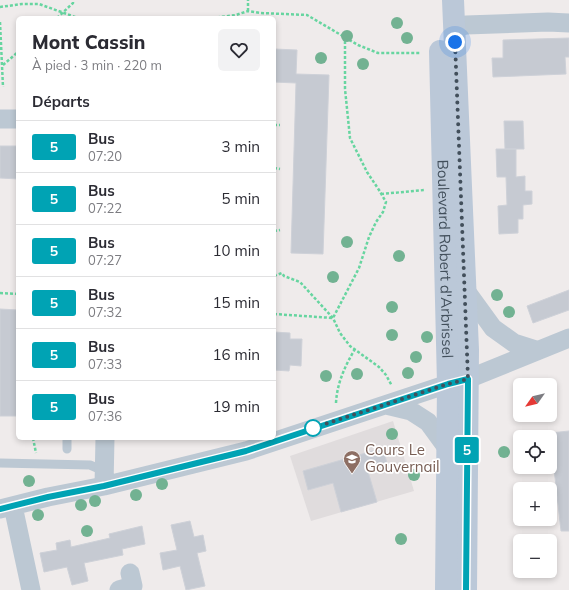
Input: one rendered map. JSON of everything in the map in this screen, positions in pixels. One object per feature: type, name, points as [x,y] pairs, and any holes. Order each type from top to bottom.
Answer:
[{"type":"street","name":"Boulevard Robert d'Arbrissel","points":[[438,0],[458,381],[466,590]]},
{"type":"street","name":"Boulevard Robert d'Arbrissel","points":[[446,590],[447,448],[458,381],[464,288],[453,0]]},
{"type":"street","points":[[454,28],[466,25],[548,22],[569,23]]},
{"type":"street","points":[[0,119],[16,119]]},
{"type":"street","points":[[464,288],[493,328],[514,343],[536,350]]},
{"type":"street","points":[[276,440],[389,397],[458,381],[569,338]]},
{"type":"street","points":[[389,397],[428,422],[447,448]]},
{"type":"street","points":[[104,479],[105,440]]},
{"type":"street","points":[[31,590],[7,508],[48,497],[104,479],[246,451],[275,440]]},
{"type":"street","points":[[119,590],[133,586],[130,573]]},
{"type":"lane","points":[[67,440],[67,450]]},
{"type":"lane","points":[[0,462],[90,465],[104,479]]},
{"type":"path","points":[[59,16],[73,3],[73,0]]},
{"type":"path","points":[[248,0],[248,11]]},
{"type":"path","points":[[0,7],[22,4],[39,4],[73,16]]},
{"type":"path","points":[[228,16],[248,11],[307,15],[358,45],[378,52],[425,53]]},
{"type":"path","points":[[0,22],[3,87]]},
{"type":"path","points":[[333,318],[359,268],[369,237],[376,222],[383,212],[386,202],[367,172],[350,138],[345,89],[345,37]]},
{"type":"path","points":[[3,66],[16,54]]},
{"type":"path","points":[[276,125],[280,124]]},
{"type":"path","points":[[276,168],[280,169]]},
{"type":"path","points":[[382,194],[427,190]]},
{"type":"path","points":[[276,231],[280,230]]},
{"type":"path","points":[[276,275],[282,273],[284,276],[300,282],[333,318],[340,333],[350,346],[355,348],[379,367],[386,375],[389,397]]},
{"type":"path","points":[[0,293],[16,294]]},
{"type":"path","points":[[276,314],[333,318]]},
{"type":"path","points":[[336,408],[337,395],[342,374],[355,348]]},
{"type":"shaded area","name":"Cours Le Gouvernail","points":[[393,421],[414,491],[311,521],[290,456]]},
{"type":"building","points":[[569,38],[569,57],[565,57],[566,74],[493,77],[492,58],[503,58],[503,40]]},
{"type":"building","points":[[276,49],[297,50],[296,74],[329,75],[323,254],[291,253],[296,83],[276,82]]},
{"type":"building","points":[[504,121],[523,121],[524,149],[505,149]]},
{"type":"building","points":[[0,146],[16,146],[16,179],[0,178]]},
{"type":"building","points":[[496,149],[516,149],[516,177],[525,176],[525,191],[532,191],[532,204],[523,205],[523,219],[518,219],[518,233],[499,234],[498,206],[507,205],[506,177],[497,177]]},
{"type":"building","points":[[569,290],[569,310],[533,323],[527,306]]},
{"type":"building","points":[[0,309],[16,310],[16,416],[0,416]]},
{"type":"building","points":[[276,332],[290,333],[290,339],[302,339],[301,366],[290,365],[289,371],[276,370]]},
{"type":"building","points":[[569,431],[569,531],[561,531],[557,482],[556,482],[555,474],[557,474],[557,432]]},
{"type":"building","points":[[383,448],[387,463],[367,468],[377,502],[341,512],[333,483],[308,490],[303,471]]},
{"type":"building","points":[[190,521],[194,537],[203,535],[206,551],[197,553],[205,586],[186,590],[180,566],[163,570],[160,553],[177,550],[171,525]]},
{"type":"building","points":[[142,526],[145,544],[122,549],[123,555],[84,563],[88,581],[72,585],[67,567],[44,572],[40,553],[57,550],[56,543],[70,540],[71,547],[110,538],[109,534]]},
{"type":"bus line","name":"5","points":[[0,509],[48,497],[104,486],[246,451],[448,384],[468,379],[466,590]]},
{"type":"place","name":"Cours Le Gouvernail","points":[[352,474]]},
{"type":"route","points":[[313,428],[448,384],[468,379],[455,42]]}]
